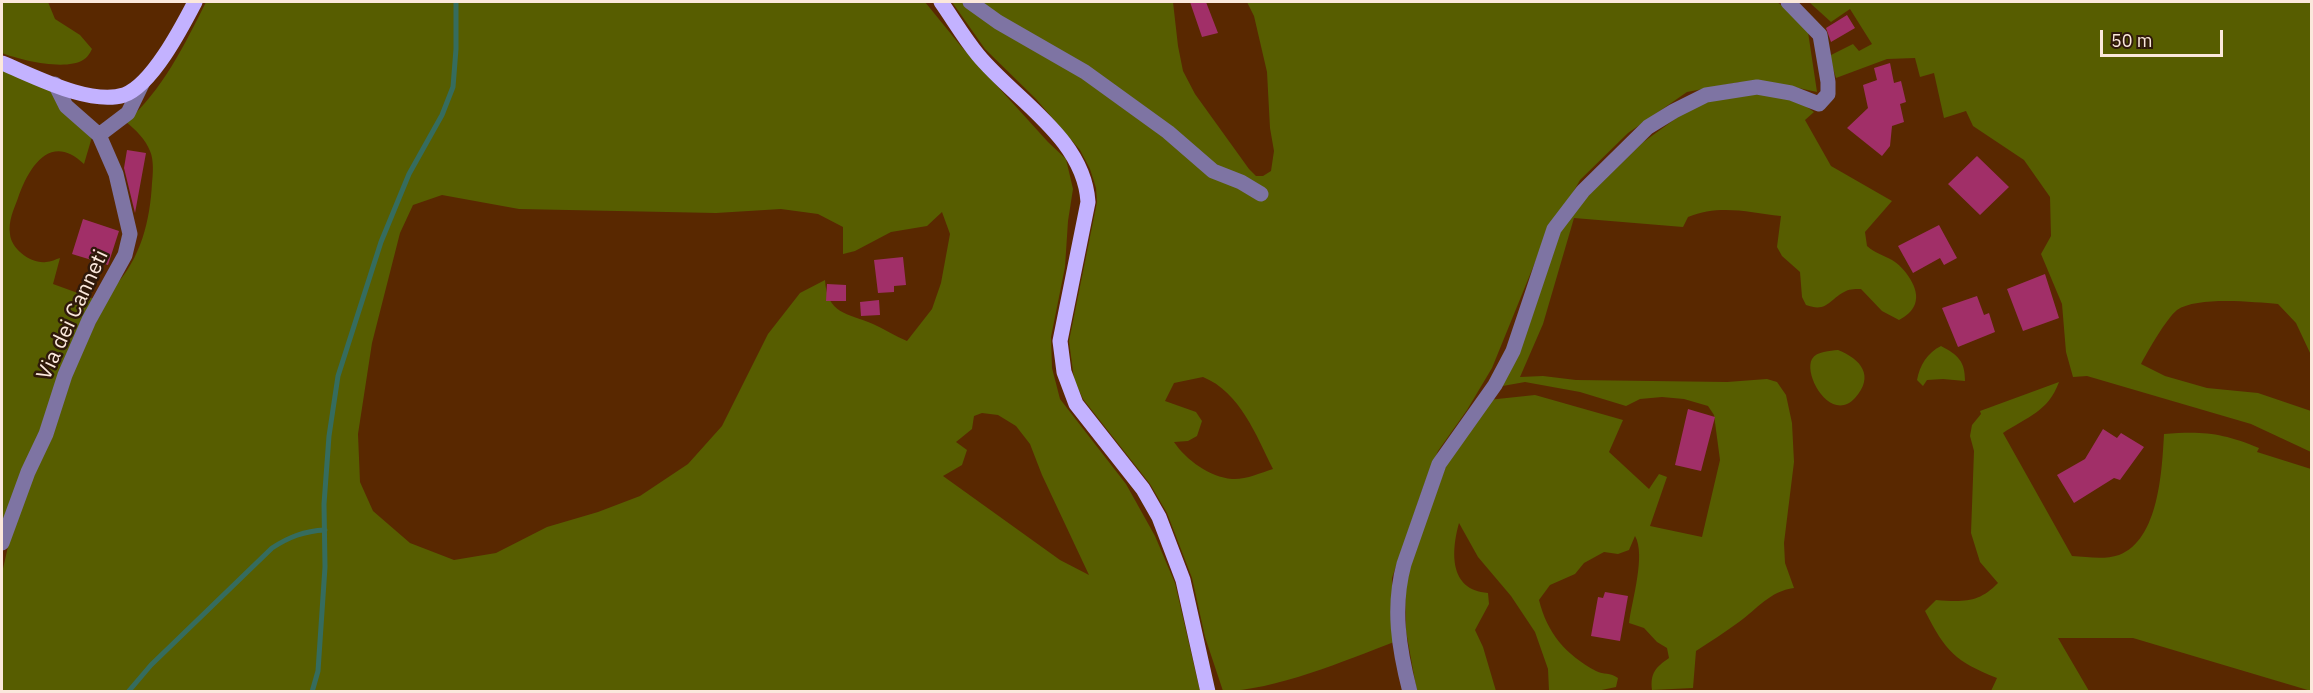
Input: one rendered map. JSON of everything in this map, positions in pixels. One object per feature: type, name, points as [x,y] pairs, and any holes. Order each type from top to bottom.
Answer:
[{"type":"main road","points":[[2,63],[81,94],[116,96],[125,94],[143,82],[156,67],[195,2]]},
{"type":"main road","points":[[941,2],[978,55],[1029,105],[1073,155],[1082,172],[1087,189],[1088,209],[1060,341],[1064,372],[1076,404],[1143,489],[1159,517],[1183,580],[1208,692]]},
{"type":"street","points":[[970,2],[998,22],[1085,72],[1168,132],[1213,171],[1241,182],[1261,194]]},
{"type":"street","points":[[1410,692],[1399,649],[1398,605],[1404,564],[1438,464],[1495,385],[1513,351],[1554,229],[1583,191],[1648,127],[1695,100],[1728,90],[1757,87],[1791,93],[1820,104],[1828,94],[1828,82],[1820,35],[1788,2]]},
{"type":"street","points":[[99,135],[128,113],[143,82]]},
{"type":"street","name":"Via dei Canneti","points":[[2,543],[28,472],[46,434],[65,375],[89,320],[124,255],[130,234],[116,174],[99,135],[66,106],[55,84]]},
{"type":"shaded area","points":[[2,2],[48,2],[55,19],[80,35],[92,49],[91,51],[83,60],[65,65],[20,59],[2,53]]},
{"type":"shaded area","points":[[206,2],[925,2],[960,45],[1066,159],[1073,189],[1065,267],[1051,337],[1052,368],[1060,399],[1126,484],[1155,536],[1175,583],[1200,691],[2,692],[2,573],[12,529],[73,368],[114,287],[131,264],[146,225],[151,197],[152,159],[143,139],[126,122],[139,110],[162,81]],"holes":[[[442,195],[519,209],[716,213],[781,209],[818,214],[843,227],[843,254],[855,251],[891,232],[927,226],[942,212],[950,234],[941,283],[932,309],[907,341],[840,311],[830,300],[825,280],[800,293],[768,334],[722,426],[688,464],[640,496],[598,512],[547,527],[496,553],[454,560],[410,543],[373,511],[360,482],[358,434],[372,343],[400,233],[413,205]],[[982,413],[998,415],[1016,426],[1030,444],[1089,575],[1060,560],[943,476],[962,465],[967,450],[956,442],[972,429],[974,416]]]},
{"type":"shaded area","points":[[952,2],[1173,2],[1183,71],[1195,94],[1256,176],[1263,176],[1271,171],[1274,151],[1270,128],[1267,72],[1254,16],[1247,2],[1777,2],[1794,15],[1808,32],[1817,92],[1775,83],[1740,82],[1687,92],[1628,133],[1580,180],[1538,255],[1492,368],[1467,410],[1438,451],[1425,482],[1392,578],[1394,642],[1287,680],[1243,690],[1223,691],[1205,637],[1192,578],[1167,513],[1150,484],[1083,399],[1074,379],[1069,341],[1097,202],[1096,188],[1090,169],[1080,150],[1036,99],[985,49]],"holes":[[[1203,377],[1227,393],[1246,416],[1273,469],[1242,478],[1224,478],[1199,466],[1174,442],[1188,441],[1197,436],[1202,421],[1196,412],[1165,401],[1174,383]]]},
{"type":"shaded area","points":[[1809,2],[2311,2],[2311,355],[2296,323],[2278,304],[2211,301],[2177,310],[2141,364],[2165,376],[2207,388],[2258,393],[2311,411],[2311,452],[2251,424],[2087,376],[2073,377],[2066,352],[2062,304],[2041,254],[2051,236],[2050,197],[2024,160],[1973,126],[1966,111],[1944,118],[1934,73],[1920,77],[1915,58],[1887,59],[1836,78],[1829,56],[1853,44],[1859,51],[1872,44],[1850,9],[1831,22]]},
{"type":"shaded area","points":[[2,66],[50,86],[92,137],[84,164],[72,155],[61,151],[52,152],[35,165],[28,175],[12,215],[11,240],[18,250],[34,261],[48,262],[60,258],[53,284],[97,300],[2,532]]},
{"type":"shaded area","points":[[1759,93],[1794,98],[1814,112],[1805,120],[1831,166],[1892,201],[1865,232],[1867,246],[1897,263],[1914,285],[1916,298],[1910,312],[1899,320],[1882,311],[1861,289],[1846,291],[1824,306],[1806,305],[1802,297],[1800,272],[1782,256],[1777,247],[1781,216],[1734,210],[1711,211],[1688,217],[1683,227],[1574,218],[1543,324],[1520,377],[1727,382],[1767,379],[1777,382],[1786,395],[1792,423],[1794,462],[1784,543],[1785,563],[1794,588],[1764,601],[1739,622],[1696,651],[1693,688],[1652,690],[1655,671],[1669,658],[1667,648],[1657,642],[1644,628],[1629,623],[1639,566],[1638,544],[1635,536],[1629,550],[1618,554],[1604,552],[1584,563],[1575,574],[1550,585],[1539,600],[1547,623],[1559,642],[1585,665],[1618,678],[1616,687],[1597,691],[1549,691],[1548,669],[1535,632],[1511,596],[1478,557],[1459,523],[1454,557],[1456,568],[1466,585],[1488,593],[1489,604],[1475,630],[1483,647],[1496,691],[1417,692],[1406,631],[1405,585],[1448,460],[1488,400],[1535,395],[1623,420],[1609,452],[1649,489],[1659,474],[1667,477],[1650,526],[1702,537],[1720,460],[1714,415],[1708,406],[1684,399],[1662,397],[1640,399],[1626,406],[1580,392],[1525,382],[1497,387],[1552,243],[1575,209],[1642,143],[1700,101]]},
{"type":"shaded area","points":[[1941,346],[1959,359],[1964,368],[1965,381],[1927,380],[1923,386],[1917,380],[1922,364],[1932,352]]},
{"type":"shaded area","points":[[1838,350],[1859,363],[1863,369],[1864,382],[1855,398],[1846,404],[1837,405],[1828,401],[1821,394],[1815,385],[1810,366],[1817,354]]},
{"type":"shaded area","points":[[2059,382],[2043,407],[2003,433],[2072,556],[2113,557],[2132,547],[2143,535],[2156,502],[2164,434],[2202,433],[2223,436],[2259,448],[2257,452],[2311,469],[2311,691],[2133,638],[2058,638],[2089,691],[1991,691],[1997,678],[1961,660],[1946,646],[1925,611],[1936,600],[1954,601],[1977,598],[1998,583],[1980,562],[1971,533],[1974,451],[1970,436],[1972,425],[1981,414],[1980,411]]},
{"type":"building","points":[[1190,2],[1206,2],[1218,33],[1202,37]]},
{"type":"building","points":[[1847,15],[1855,28],[1831,42],[1826,28]]},
{"type":"building","points":[[1890,63],[1894,83],[1901,81],[1906,102],[1900,104],[1904,122],[1892,126],[1890,146],[1882,156],[1847,128],[1868,108],[1863,85],[1877,80],[1874,68]]},
{"type":"building","points":[[127,150],[146,153],[135,213],[124,168]]},
{"type":"building","points":[[1977,156],[2009,187],[1980,215],[1948,184]]},
{"type":"building","points":[[83,219],[119,231],[108,265],[72,254]]},
{"type":"building","points":[[1939,225],[1957,258],[1944,265],[1940,258],[1913,273],[1898,246]]},
{"type":"building","points":[[903,257],[906,285],[894,286],[894,292],[878,293],[874,260]]},
{"type":"building","points":[[2045,274],[2059,318],[2023,331],[2007,289]]},
{"type":"building","points":[[827,284],[846,285],[846,301],[826,301]]},
{"type":"building","points":[[1977,296],[1984,315],[1989,313],[1995,332],[1958,347],[1942,308]]},
{"type":"building","points":[[879,300],[880,315],[861,316],[860,302]]},
{"type":"building","points":[[1688,409],[1715,417],[1701,471],[1675,465]]},
{"type":"building","points":[[2103,429],[2117,438],[2121,433],[2144,447],[2120,480],[2114,478],[2074,503],[2057,475],[2085,459]]},
{"type":"building","points":[[1605,592],[1628,596],[1620,641],[1591,636],[1598,597],[1603,598]]},
{"type":"waterway","points":[[312,692],[318,671],[325,567],[324,504],[329,436],[338,376],[381,242],[409,174],[442,115],[453,87],[456,2]]},
{"type":"waterway","points":[[128,692],[151,665],[272,548],[297,535],[325,530]]}]
